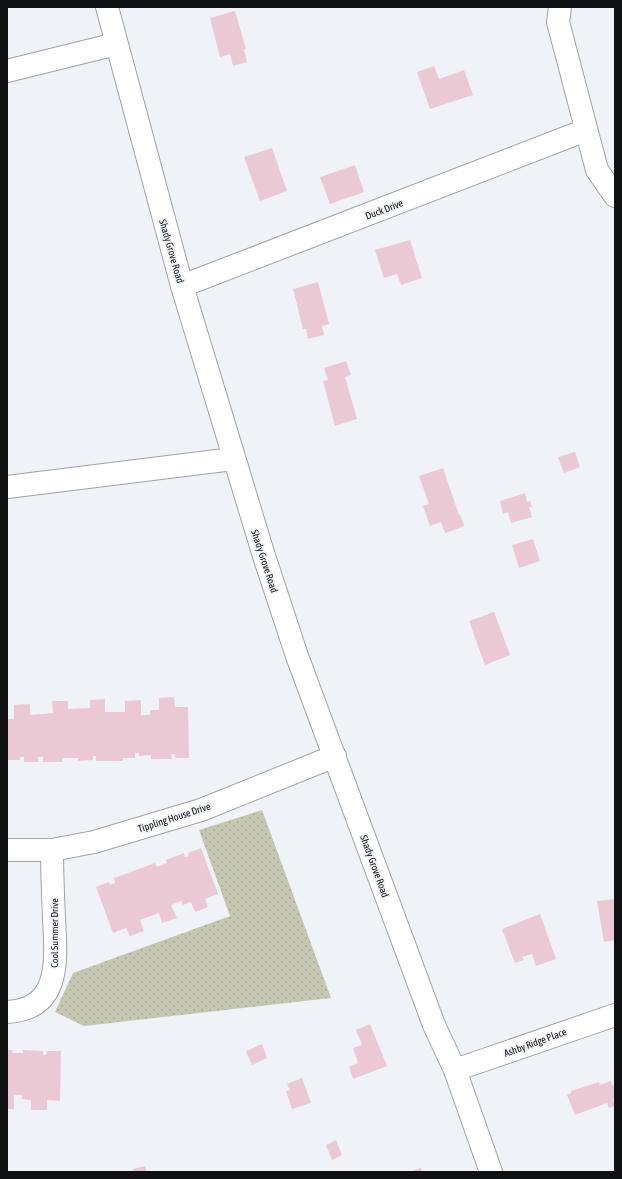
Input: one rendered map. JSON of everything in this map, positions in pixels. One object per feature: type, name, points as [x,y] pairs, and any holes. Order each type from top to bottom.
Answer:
[{"type":"street","name":"Shady Grove Road","points":[[107,7],[182,286],[233,459],[294,648],[432,1018],[455,1070],[465,1102],[491,1172]]},
{"type":"street","points":[[560,7],[558,22],[596,170],[615,196]]},
{"type":"street","points":[[7,71],[116,44]]},
{"type":"street","name":"Duck Drive","points":[[182,286],[586,130]]},
{"type":"street","points":[[7,487],[233,459]]},
{"type":"street","name":"Tippling House Drive","points":[[7,850],[52,850],[94,842],[201,810],[335,756]]},
{"type":"street","name":"Cool Summer Drive","points":[[7,1012],[21,1012],[34,1006],[45,995],[52,983],[56,951],[52,850]]},
{"type":"street","name":"Ashby Ridge Place","points":[[455,1070],[615,1015]]},
{"type":"street","name":"Shady Grove Road","points":[[465,1102],[505,1172]]},
{"type":"green space","points":[[262,810],[331,998],[84,1026],[55,1012],[73,973],[230,916],[199,830]]},
{"type":"building","points":[[235,11],[246,49],[244,49],[247,62],[233,66],[230,54],[220,57],[210,18]]},
{"type":"building","points":[[434,66],[439,79],[464,70],[473,95],[430,109],[417,72]]},
{"type":"building","points":[[272,148],[287,191],[260,201],[244,157]]},
{"type":"building","points":[[355,165],[364,192],[330,204],[320,177]]},
{"type":"building","points":[[410,240],[422,278],[401,285],[397,274],[384,278],[375,250]]},
{"type":"building","points":[[318,282],[329,324],[322,326],[324,335],[308,339],[306,329],[303,329],[293,289]]},
{"type":"building","points":[[346,361],[351,375],[345,377],[357,419],[335,426],[323,381],[328,380],[324,368]]},
{"type":"building","points":[[575,452],[580,467],[564,473],[558,457]]},
{"type":"building","points":[[443,468],[459,515],[464,524],[463,527],[445,533],[441,522],[430,526],[423,506],[429,504],[419,476]]},
{"type":"building","points":[[525,493],[527,502],[530,501],[532,507],[529,507],[532,517],[511,523],[508,512],[503,514],[500,501]]},
{"type":"building","points":[[533,539],[540,561],[519,568],[512,545]]},
{"type":"building","points":[[494,612],[510,655],[485,665],[469,621]]},
{"type":"building","points":[[174,697],[175,707],[188,707],[189,758],[175,758],[175,754],[171,754],[172,759],[151,759],[151,755],[139,756],[139,753],[135,753],[135,758],[123,758],[123,761],[96,761],[96,756],[93,756],[93,760],[78,761],[78,758],[62,758],[62,762],[43,762],[43,757],[38,757],[38,762],[24,762],[24,757],[20,757],[20,760],[7,760],[7,719],[14,719],[14,705],[30,704],[30,715],[53,713],[52,701],[68,701],[68,709],[90,708],[90,700],[105,699],[105,712],[125,712],[125,701],[141,700],[141,715],[150,715],[150,710],[159,710],[159,698]]},
{"type":"building","points":[[201,848],[218,894],[205,899],[208,907],[195,912],[191,902],[183,905],[181,901],[171,905],[177,918],[162,923],[159,913],[140,920],[144,931],[130,936],[126,928],[113,933],[96,887],[109,882],[110,885],[115,883],[114,878],[155,863],[157,867],[167,863],[166,860],[184,853],[185,857],[189,856],[188,853]]},
{"type":"building","points":[[615,899],[615,940],[604,942],[597,901]]},
{"type":"building","points":[[540,914],[556,959],[536,966],[532,954],[522,957],[524,960],[515,963],[502,929]]},
{"type":"building","points":[[370,1024],[387,1066],[353,1079],[349,1067],[358,1063],[353,1048],[362,1045],[356,1030]]},
{"type":"building","points":[[262,1044],[267,1058],[252,1065],[246,1051]]},
{"type":"building","points":[[7,1050],[12,1050],[13,1053],[23,1053],[23,1050],[43,1051],[43,1055],[46,1055],[47,1051],[61,1051],[60,1101],[47,1100],[47,1110],[31,1110],[31,1100],[22,1099],[22,1095],[14,1095],[14,1109],[7,1109]]},
{"type":"building","points":[[302,1078],[311,1103],[292,1109],[286,1091],[290,1090],[287,1084]]},
{"type":"building","points":[[611,1081],[615,1090],[615,1099],[613,1099],[615,1106],[609,1108],[607,1103],[575,1115],[567,1095],[571,1093],[571,1091],[599,1082],[600,1085]]},
{"type":"building","points":[[336,1140],[342,1155],[332,1160],[326,1145]]},
{"type":"building","points":[[145,1166],[147,1172],[134,1172],[133,1169]]},
{"type":"building","points":[[421,1168],[422,1172],[410,1172]]}]
